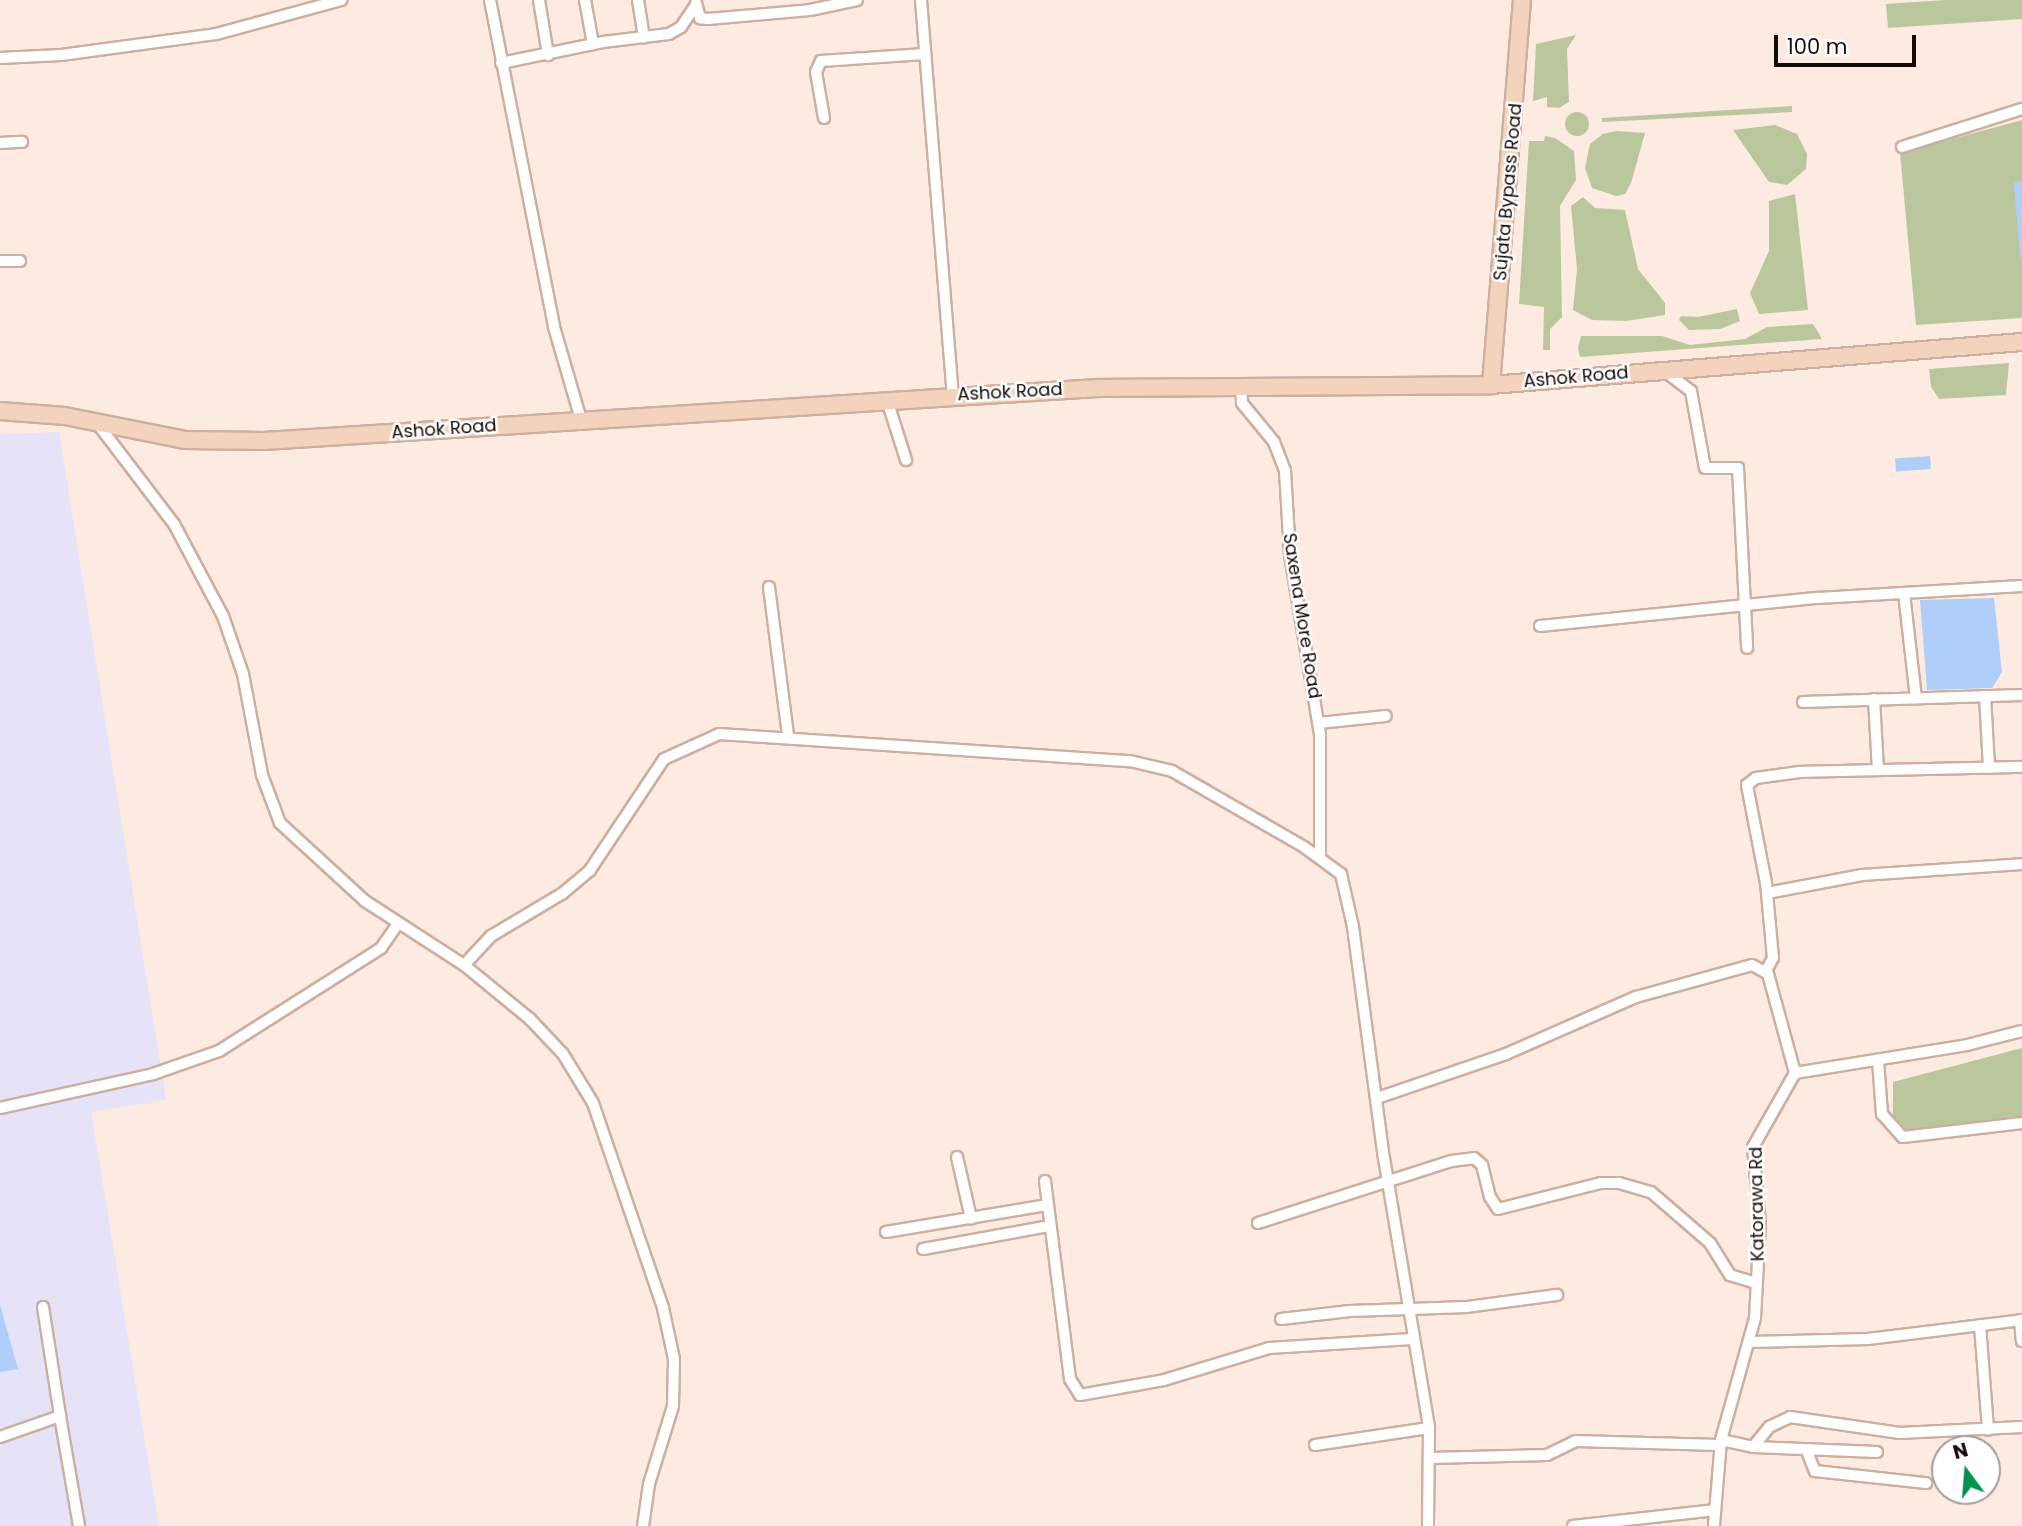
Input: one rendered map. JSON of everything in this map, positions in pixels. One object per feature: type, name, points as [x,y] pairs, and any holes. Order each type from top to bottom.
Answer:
[{"type":"street","points":[[0,58],[61,55],[216,34],[341,0]]},
{"type":"street","points":[[539,0],[548,55]]},
{"type":"street","points":[[585,0],[593,44]]},
{"type":"street","points":[[638,0],[645,38]]},
{"type":"street","points":[[696,3],[700,18],[708,19],[810,10],[857,0]]},
{"type":"street","points":[[920,0],[953,395]]},
{"type":"street","name":"Sujata Bypass Road","points":[[1491,385],[1522,0]]},
{"type":"street","points":[[488,1],[554,327],[581,420]]},
{"type":"street","points":[[501,64],[593,44],[645,38],[676,31],[696,3]]},
{"type":"street","points":[[824,118],[816,72],[821,61],[925,54]]},
{"type":"street","points":[[1902,147],[2022,110]]},
{"type":"street","points":[[0,143],[23,142]]},
{"type":"street","points":[[0,261],[20,261]]},
{"type":"street","name":"Ashok Road","points":[[0,411],[65,416],[185,440],[254,441],[953,395],[1241,387],[1491,385],[2022,342]]},
{"type":"street","points":[[1663,370],[1691,391],[1705,468],[1738,468],[1747,648]]},
{"type":"street","name":"Saxena More Road","points":[[1241,387],[1242,403],[1274,442],[1285,471],[1290,555],[1319,723],[1321,857]]},
{"type":"street","points":[[887,400],[906,460]]},
{"type":"street","points":[[97,424],[174,524],[223,616],[243,674],[273,813],[354,892],[398,924],[464,965],[538,1026],[579,1077],[606,1134],[663,1308],[674,1359],[675,1393],[649,1484],[643,1526]]},
{"type":"street","points":[[1540,626],[1745,605],[2022,586]]},
{"type":"street","points":[[769,587],[788,736]]},
{"type":"street","points":[[1904,593],[1916,698]]},
{"type":"street","points":[[1802,702],[2022,695]]},
{"type":"street","points":[[1985,696],[1989,768]]},
{"type":"street","points":[[1874,699],[1878,770]]},
{"type":"street","points":[[1319,723],[1385,716]]},
{"type":"street","points":[[464,965],[491,936],[563,893],[590,870],[664,759],[719,734],[788,736],[1111,759],[1159,766],[1321,857],[1344,883],[1387,1181],[1411,1307],[1412,1339],[1429,1429],[1428,1526]]},
{"type":"street","points":[[2022,767],[1800,772],[1756,778],[1747,785],[1767,893],[1773,958],[1766,971],[1795,1073],[1878,1060],[2022,1031]]},
{"type":"street","points":[[1767,893],[1862,874],[2022,864]]},
{"type":"street","points":[[0,1108],[139,1078],[219,1051],[381,948],[398,924]]},
{"type":"street","points":[[1377,1098],[1506,1054],[1636,997],[1752,965],[1766,971]]},
{"type":"street","points":[[1878,1060],[1882,1114],[1903,1137],[2022,1122]]},
{"type":"street","name":"Katorawa Rd","points":[[1714,1526],[1721,1443],[1751,1342],[1760,1223],[1753,1147],[1795,1073]]},
{"type":"street","points":[[957,1157],[971,1218]]},
{"type":"street","points":[[1258,1223],[1462,1158],[1482,1165],[1490,1198],[1498,1209],[1601,1184],[1635,1186],[1651,1192],[1700,1233],[1730,1275],[1757,1283]]},
{"type":"street","points":[[1045,1181],[1070,1379],[1080,1395],[1164,1380],[1269,1348],[1412,1339]]},
{"type":"street","points":[[886,1232],[1048,1206]]},
{"type":"street","points":[[923,1249],[1050,1226]]},
{"type":"street","points":[[1281,1318],[1411,1307],[1467,1307],[1557,1295]]},
{"type":"street","points":[[43,1307],[79,1526]]},
{"type":"street","points":[[1751,1342],[1868,1339],[2021,1320],[2022,1341]]},
{"type":"street","points":[[1980,1325],[1988,1430]]},
{"type":"street","points":[[0,1437],[60,1416]]},
{"type":"street","points":[[1753,1447],[1769,1427],[1790,1416],[1900,1433],[2022,1427]]},
{"type":"street","points":[[1315,1445],[1429,1429]]},
{"type":"street","points":[[1430,1458],[1547,1455],[1576,1441],[1721,1443],[1753,1447],[1877,1452]]},
{"type":"street","points":[[1805,1450],[1815,1471],[1926,1483]]},
{"type":"street","points":[[1573,1526],[1715,1510]]},
{"type":"shaded area","points":[[59,432],[166,1100],[91,1112],[159,1526],[0,1526],[0,434]]},
{"type":"green space","points":[[1945,0],[2022,0],[2022,19],[1888,28],[1886,4]]},
{"type":"green space","points":[[1576,35],[1567,49],[1569,102],[1559,108],[1547,107],[1547,97],[1533,101],[1536,44]]},
{"type":"green space","points":[[1792,106],[1792,112],[1602,122],[1602,118]]},
{"type":"green space","points":[[1577,112],[1588,119],[1589,124],[1582,135],[1577,136],[1566,129],[1565,124],[1572,113]]},
{"type":"green space","points":[[2022,120],[2022,318],[1916,325],[1900,153]]},
{"type":"green space","points":[[1775,125],[1797,134],[1807,154],[1806,169],[1787,185],[1769,182],[1733,130]]},
{"type":"green space","points":[[1616,131],[1645,133],[1631,183],[1625,194],[1616,196],[1592,188],[1585,168],[1590,144],[1603,134]]},
{"type":"green space","points":[[1545,136],[1555,138],[1574,151],[1576,180],[1560,206],[1562,317],[1550,329],[1550,350],[1543,350],[1544,307],[1519,304],[1529,141],[1544,141]]},
{"type":"green space","points":[[1795,194],[1808,310],[1759,314],[1750,293],[1769,251],[1769,201]]},
{"type":"green space","points":[[1583,197],[1595,208],[1625,210],[1638,269],[1665,303],[1665,315],[1626,321],[1592,320],[1573,310],[1577,269],[1571,206]]},
{"type":"green space","points":[[1737,309],[1740,321],[1720,329],[1689,330],[1679,320],[1681,316],[1698,317]]},
{"type":"green space","points":[[1813,324],[1822,339],[1580,357],[1578,348],[1581,336],[1662,336],[1690,345],[1745,339],[1767,327]]},
{"type":"green space","points":[[2009,363],[2006,395],[1939,399],[1931,387],[1929,369]]},
{"type":"green space","points":[[2022,1048],[2022,1116],[1907,1130],[1893,1116],[1893,1082]]},
{"type":"water","points":[[2022,181],[2022,258],[2020,258],[2014,183]]},
{"type":"water","points":[[1930,456],[1931,469],[1896,471],[1895,458]]},
{"type":"water","points":[[1994,598],[2002,672],[1992,688],[1927,690],[1920,600]]},
{"type":"water","points":[[0,1305],[18,1369],[0,1372]]}]
